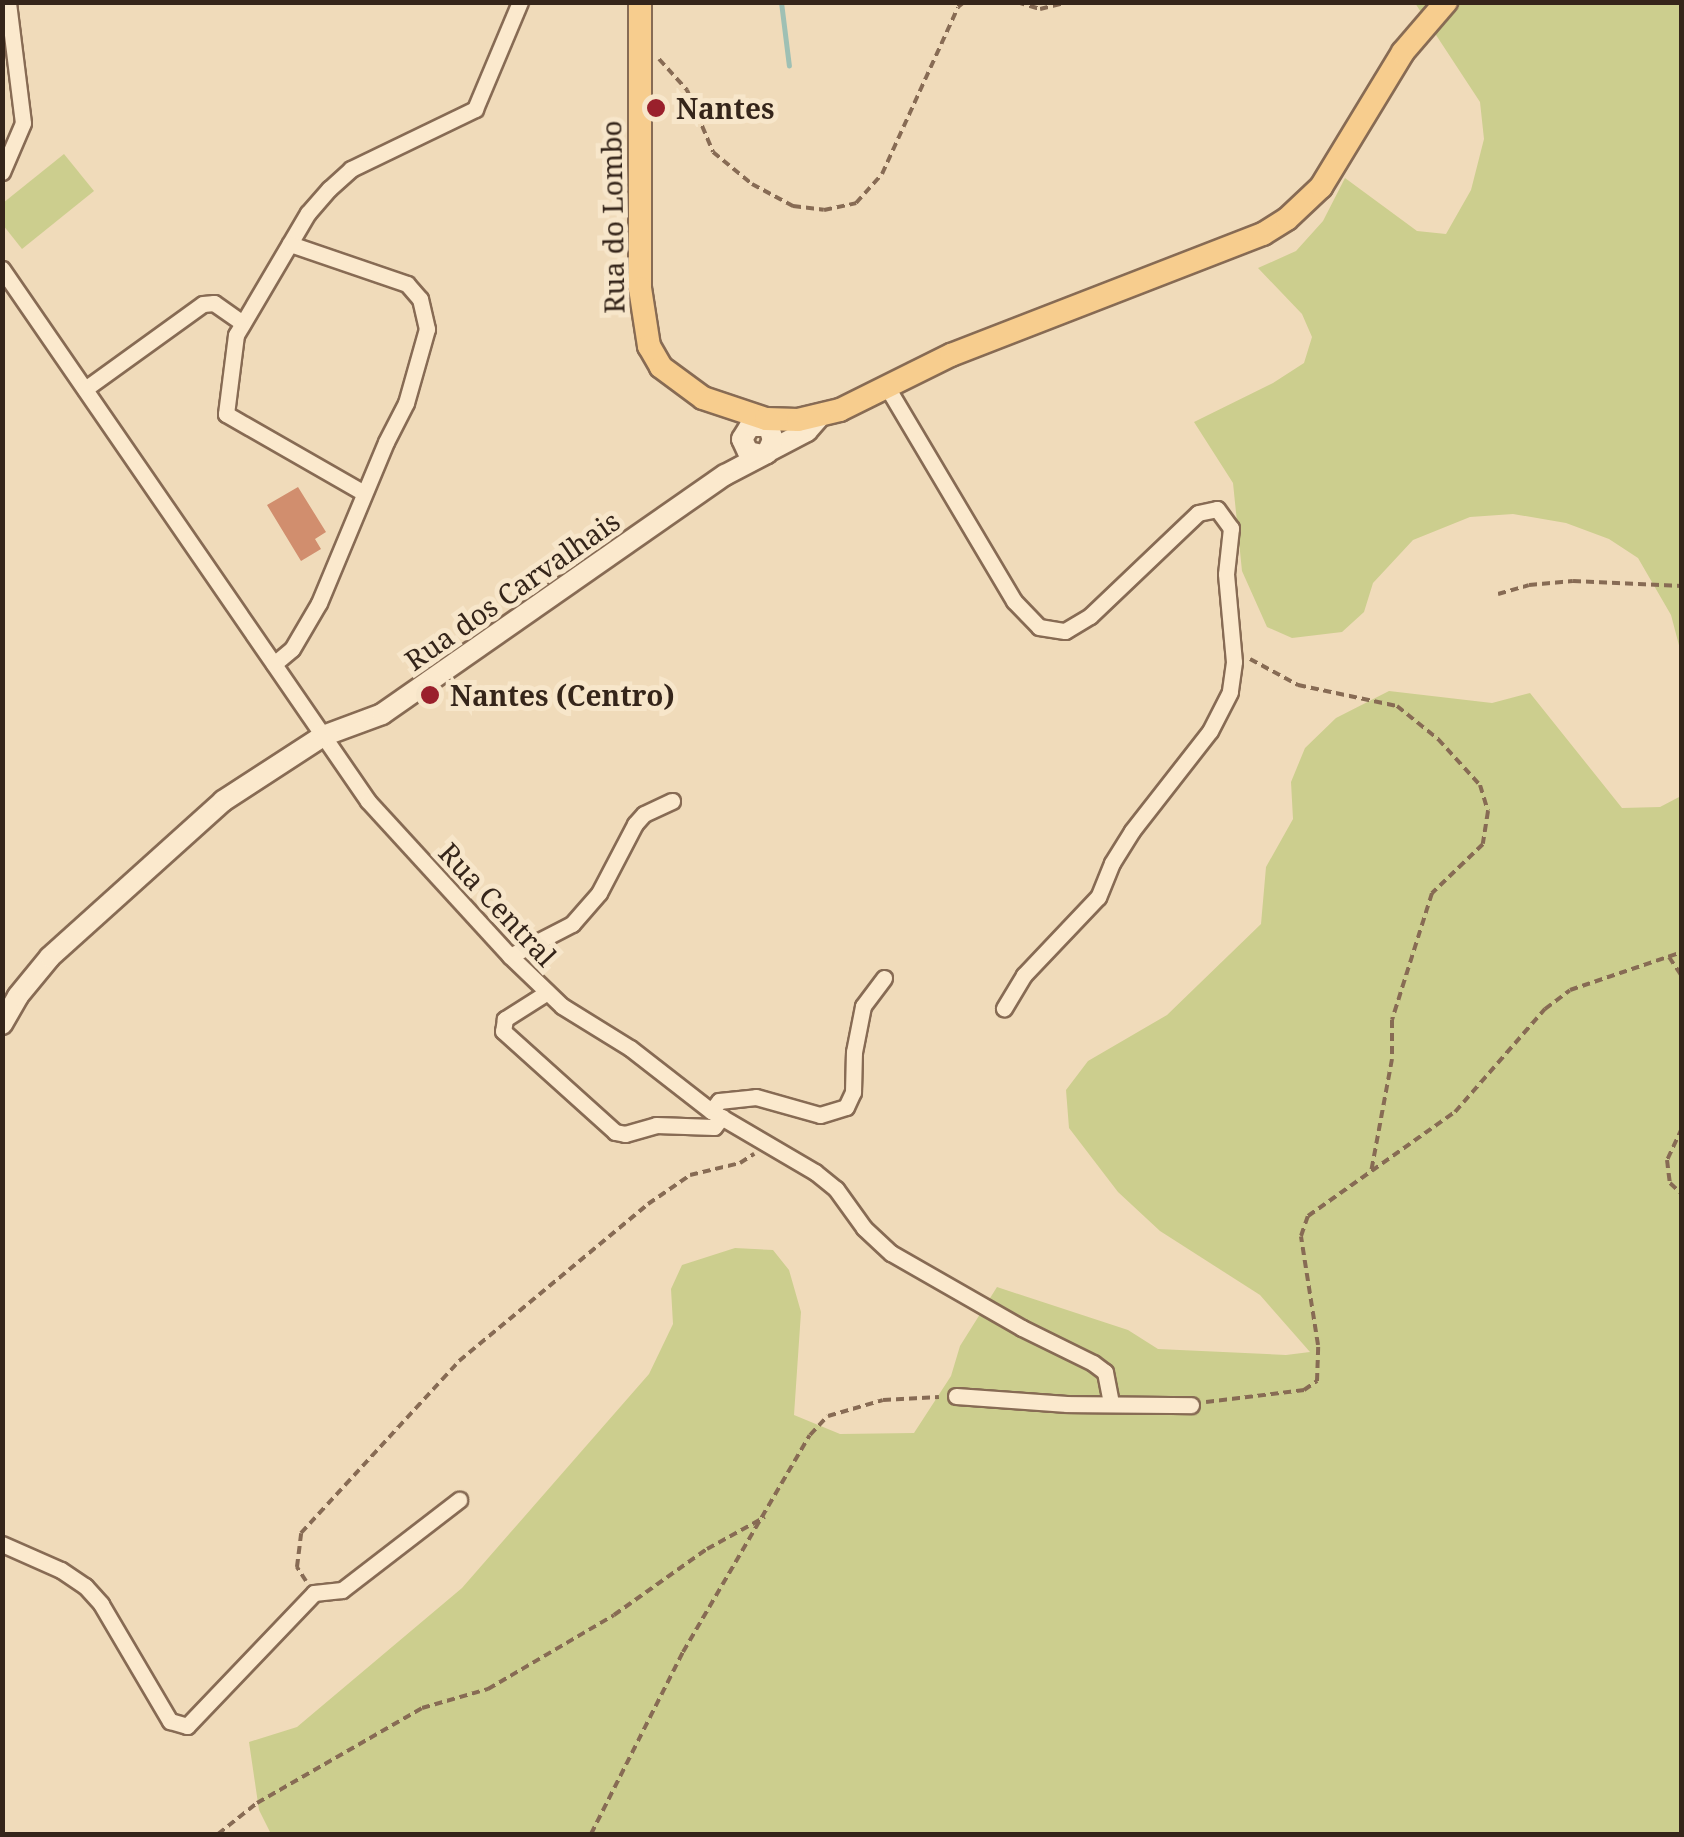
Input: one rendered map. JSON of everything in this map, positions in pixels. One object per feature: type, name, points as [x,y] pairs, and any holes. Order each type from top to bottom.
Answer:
[{"type":"main road","name":"Rua do Lombo","points":[[640,2],[640,288],[649,346],[660,367],[680,385],[755,433]]},
{"type":"main road","points":[[755,433],[819,418],[951,355],[1263,234],[1287,219],[1321,187],[1403,52],[1446,2]]},
{"type":"main road","name":"Rua dos Carvalhais","points":[[2,1024],[18,996],[50,956],[222,801],[324,736],[382,714],[725,476],[755,433]]},
{"type":"street","points":[[364,493],[226,414],[236,336],[308,213],[351,168],[475,109],[520,2]]},
{"type":"street","points":[[2,172],[23,122],[23,96],[7,14]]},
{"type":"street","points":[[274,664],[292,650],[319,604],[364,493],[406,404],[421,360],[424,312],[407,284],[290,244]]},
{"type":"street","name":"Rua Central","points":[[2,269],[368,801],[546,993],[630,1048],[716,1114],[836,1188],[864,1228],[891,1253],[1022,1328],[1093,1362],[1104,1372],[1110,1402]]},
{"type":"street","points":[[85,389],[203,304],[214,304],[243,322]]},
{"type":"street","points":[[887,387],[1014,601],[1039,627],[1065,631],[1090,616],[1198,513],[1216,508],[1231,528],[1226,574],[1232,649],[1230,692],[1210,730],[1132,830],[1098,897],[1024,975],[1004,1008]]},
{"type":"street","points":[[510,956],[572,924],[599,893],[644,814],[672,801]]},
{"type":"street","points":[[546,993],[505,1019],[503,1031],[615,1132],[624,1134],[656,1125],[714,1127],[719,1101],[756,1098],[820,1116],[846,1107],[853,1092],[854,1052],[863,1006],[884,978]]},
{"type":"street","points":[[956,1396],[1068,1404],[1191,1405]]},
{"type":"street","points":[[2,1544],[61,1570],[85,1586],[101,1604],[170,1721],[187,1726],[314,1593],[342,1590],[459,1500]]},
{"type":"path","points":[[640,36],[687,90],[713,152],[752,184],[793,206],[824,210],[856,202],[882,174],[958,7],[964,2]]},
{"type":"path","points":[[1017,2],[1040,9],[1069,2]]},
{"type":"path","points":[[1498,594],[1529,585],[1573,581],[1682,586]]},
{"type":"path","points":[[1232,649],[1298,685],[1397,706],[1438,739],[1480,785],[1488,811],[1483,844],[1432,893],[1392,1020],[1392,1059],[1372,1172]]},
{"type":"path","points":[[1191,1405],[1304,1390],[1317,1382],[1316,1328],[1301,1236],[1308,1216],[1454,1112],[1545,1010],[1570,990],[1682,952]]},
{"type":"path","points":[[1669,957],[1682,976]]},
{"type":"path","points":[[1682,1128],[1667,1160],[1670,1182],[1682,1194]]},
{"type":"path","points":[[314,1593],[297,1567],[301,1533],[458,1361],[648,1204],[690,1174],[740,1164],[752,1156],[762,1140]]},
{"type":"path","points":[[592,1834],[683,1652],[810,1434],[828,1416],[883,1400],[956,1396]]},
{"type":"path","points":[[218,1834],[257,1803],[422,1708],[488,1688],[520,1670],[614,1615],[706,1549],[764,1517]]},
{"type":"green space","points":[[1415,3],[1681,3],[1681,653],[1671,615],[1638,558],[1609,539],[1566,523],[1513,514],[1470,517],[1413,540],[1373,583],[1364,612],[1342,632],[1292,638],[1267,627],[1242,571],[1233,483],[1194,422],[1304,363],[1312,337],[1302,314],[1258,268],[1296,251],[1323,221],[1345,178],[1417,231],[1446,234],[1471,190],[1484,139],[1480,102]]},
{"type":"green space","points":[[64,154],[94,191],[22,249],[3,225],[3,203]]},
{"type":"green space","points":[[1389,691],[1492,703],[1530,693],[1622,808],[1660,807],[1681,796],[1681,1834],[271,1834],[259,1810],[249,1742],[297,1727],[462,1588],[649,1374],[673,1324],[671,1289],[682,1265],[735,1248],[773,1250],[789,1270],[801,1312],[794,1415],[840,1434],[914,1433],[951,1376],[960,1346],[997,1287],[1128,1330],[1158,1349],[1286,1355],[1310,1352],[1260,1295],[1160,1231],[1118,1192],[1069,1128],[1066,1090],[1088,1061],[1167,1015],[1261,924],[1266,867],[1293,819],[1291,782],[1305,748],[1336,718]]},
{"type":"building","points":[[298,487],[326,532],[315,539],[321,549],[301,561],[267,505]]},
{"type":"waterway","points":[[781,2],[789,66]]},
{"type":"place","name":"Nantes","points":[[656,108]]},
{"type":"place","name":"Nantes (Centro)","points":[[430,695]]}]
